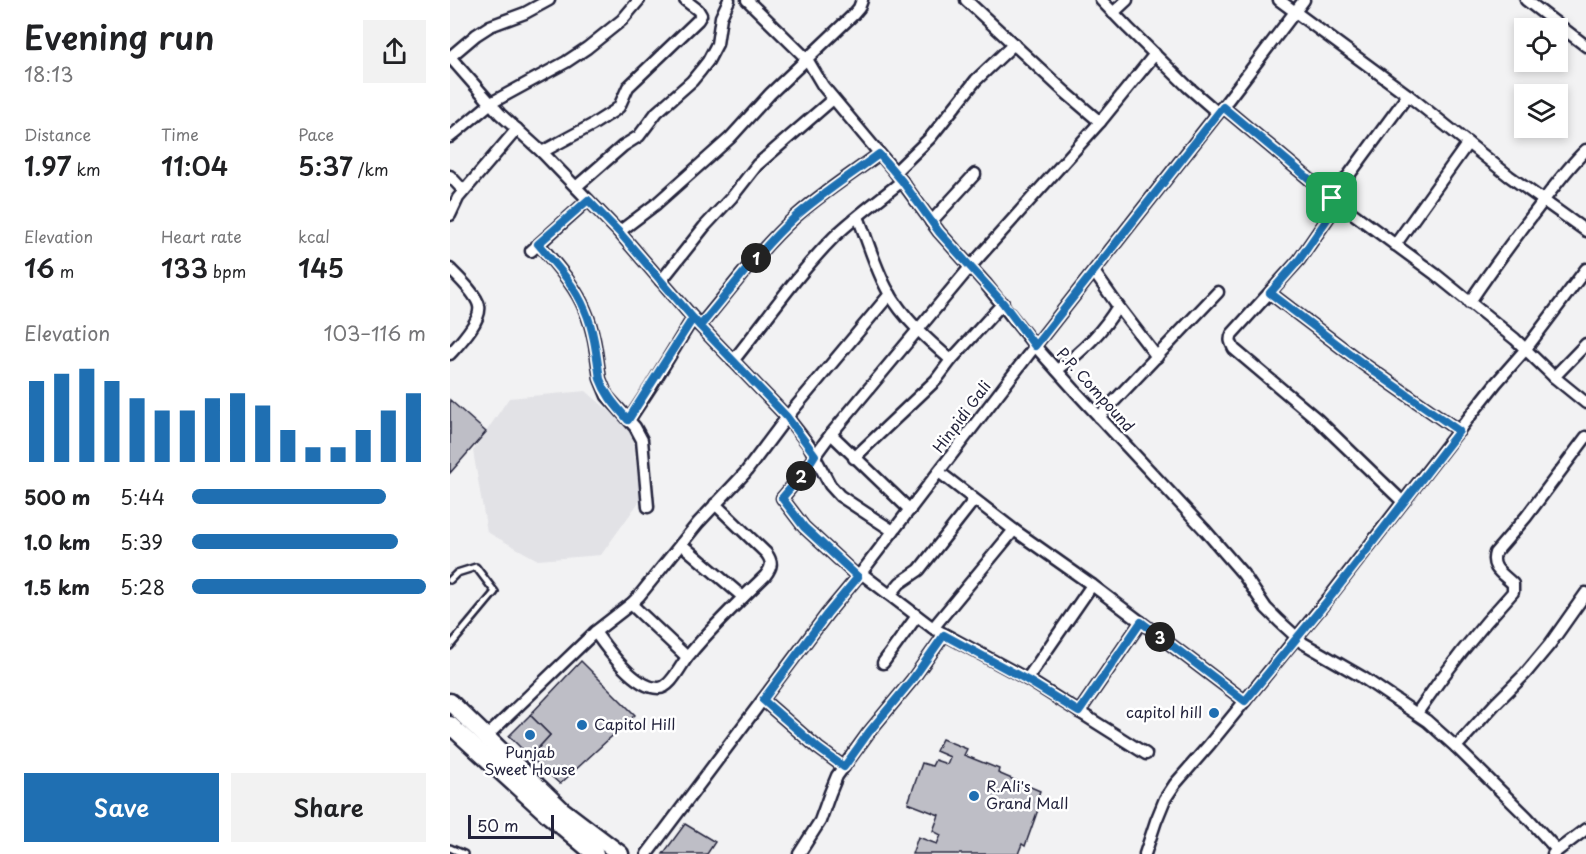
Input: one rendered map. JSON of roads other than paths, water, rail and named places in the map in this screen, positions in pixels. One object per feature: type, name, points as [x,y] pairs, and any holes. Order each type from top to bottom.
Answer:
[{"type":"main road","points":[[450,702],[562,810],[620,854]]},
{"type":"main road","points":[[450,725],[549,816],[595,854]]},
{"type":"street","points":[[549,0],[525,13],[490,26],[450,57],[491,103],[619,232],[697,322],[787,417],[815,455],[834,490],[893,531]]},
{"type":"street","points":[[450,137],[491,103],[580,53],[622,20],[639,0]]},
{"type":"street","points":[[542,152],[592,125],[618,107],[628,87],[698,20],[701,15],[698,10],[685,0]]},
{"type":"street","points":[[576,187],[623,146],[639,136],[657,112],[708,61],[717,45],[720,16],[729,0]]},
{"type":"street","name":"P.P. Compound","points":[[747,0],[807,59],[823,86],[899,176],[931,222],[1003,303],[1035,346],[1243,574],[1266,608],[1303,643],[1362,677],[1417,713],[1456,747],[1527,818],[1555,852]]},
{"type":"street","points":[[619,232],[656,204],[730,138],[770,94],[853,15],[862,0]]},
{"type":"street","points":[[966,0],[1100,122]]},
{"type":"street","points":[[1101,0],[1187,86],[1515,339],[1554,377],[1586,403]]},
{"type":"street","points":[[1113,13],[1127,0]]},
{"type":"street","points":[[1279,0],[1408,95],[1543,201],[1584,227]]},
{"type":"street","name":"Hinpidi Gali","points":[[647,854],[827,614],[860,575],[1304,0]]},
{"type":"street","points":[[1526,0],[1586,46]]},
{"type":"street","points":[[734,361],[820,253],[899,176],[976,80],[1014,44]]},
{"type":"street","points":[[1146,754],[1027,680],[933,628],[860,575],[804,527],[782,498],[805,471],[831,434],[971,267],[1100,122],[1155,54]]},
{"type":"street","points":[[1403,502],[1317,419],[1234,349],[1230,338],[1299,260],[1336,200],[1408,95]]},
{"type":"street","points":[[661,281],[757,165],[833,99]]},
{"type":"street","points":[[450,215],[463,190],[517,129]]},
{"type":"street","points":[[1395,245],[1468,143]]},
{"type":"street","points":[[1469,303],[1543,201],[1586,150]]},
{"type":"street","points":[[628,420],[697,322],[765,248],[793,219],[879,154]]},
{"type":"street","points":[[931,222],[975,174]]},
{"type":"street","points":[[450,176],[463,190]]},
{"type":"street","points":[[588,200],[535,247],[573,289],[585,309],[590,321],[603,388],[642,440],[648,507]]},
{"type":"street","points":[[858,217],[890,294],[904,313],[951,360]]},
{"type":"street","points":[[450,269],[471,292],[480,309],[465,337],[450,354]]},
{"type":"street","points":[[1146,854],[1156,820],[1170,791],[1343,580],[1496,383],[1525,350],[1586,269]]},
{"type":"street","points":[[1094,272],[1157,357]]},
{"type":"street","points":[[1099,417],[1218,292]]},
{"type":"street","points":[[1270,293],[1369,369],[1459,431]]},
{"type":"street","points":[[486,737],[595,632],[631,604],[715,504],[753,463],[787,417],[890,294]]},
{"type":"street","points":[[854,458],[936,380],[951,360],[1003,303]]},
{"type":"street","points":[[1057,370],[1088,346],[1104,328],[1118,306]]},
{"type":"street","points":[[1554,377],[1586,344]]},
{"type":"street","points":[[831,434],[910,510]]},
{"type":"street","points":[[1417,713],[1434,687],[1475,635],[1513,592],[1513,584],[1494,565],[1495,553],[1526,517],[1586,437]]},
{"type":"street","points":[[939,472],[1245,701]]},
{"type":"street","points":[[890,595],[900,583],[919,570],[974,500]]},
{"type":"street","points":[[595,632],[622,668],[639,680],[656,688],[663,688],[670,682],[687,657],[770,570],[771,559],[766,553],[715,504]]},
{"type":"street","points":[[933,628],[1014,530]]},
{"type":"street","points":[[681,544],[743,597]]},
{"type":"street","points":[[1027,680],[1092,585]]},
{"type":"street","points":[[1456,747],[1525,674],[1584,597]]},
{"type":"street","points":[[631,604],[687,657]]},
{"type":"street","points":[[883,663],[917,616]]},
{"type":"street","points":[[1079,712],[1141,622]]},
{"type":"street","points":[[799,854],[820,821],[830,793],[844,767],[944,635]]},
{"type":"street","points":[[763,700],[818,748],[844,767]]},
{"type":"street","points":[[1555,852],[1586,829]]},
{"type":"lane","points":[[450,580],[457,573],[476,567],[495,592],[450,646]]},
{"type":"lane","points":[[450,848],[464,854]]},
{"type":"place","name":"capitol hill","points":[[1214,713]]},
{"type":"place","name":"Capitol Hill","points":[[582,725]]},
{"type":"place","name":"Punjab Sweet House","points":[[530,735]]},
{"type":"place","name":"R.Ali's Grand Mall","points":[[974,796]]}]
